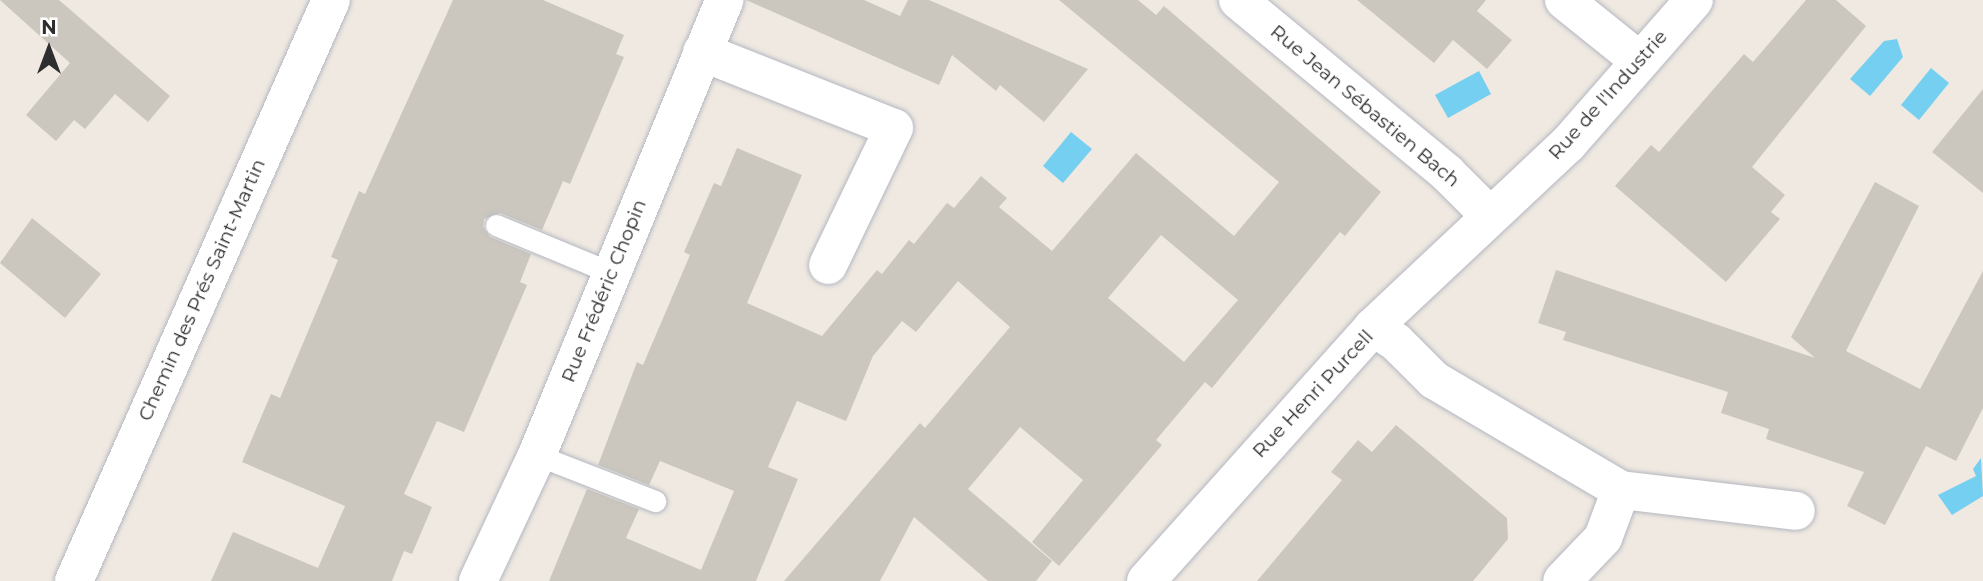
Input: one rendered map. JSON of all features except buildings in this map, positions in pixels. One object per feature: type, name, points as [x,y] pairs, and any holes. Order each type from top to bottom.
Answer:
[{"type":"street","name":"Chemin des Prés Saint-Martin","points":[[74,581],[331,0]]},
{"type":"street","name":"Rue Frédéric Chopin","points":[[478,581],[537,455],[725,0]]},
{"type":"street","name":"Rue Jean Sébastien Bach","points":[[1238,0],[1447,173],[1489,215]]},
{"type":"street","points":[[1564,0],[1640,61]]},
{"type":"street","name":"Rue de l'Industrie","points":[[1489,215],[1568,144],[1693,0]]},
{"type":"street","points":[[702,52],[894,128],[828,265]]},
{"type":"street","name":"Rue Henri Purcell","points":[[1146,581],[1374,327],[1489,215]]},
{"type":"street","points":[[1374,327],[1434,380],[1621,490],[1796,511]]},
{"type":"street","points":[[1562,581],[1603,538],[1621,490]]},
{"type":"lane","points":[[496,225],[612,273]]},
{"type":"lane","points":[[537,455],[655,501]]},
{"type":"water","points":[[1897,39],[1903,57],[1870,96],[1850,79],[1884,41]]},
{"type":"water","points":[[1931,68],[1949,83],[1919,120],[1901,105]]},
{"type":"water","points":[[1479,71],[1491,94],[1448,118],[1435,95]]},
{"type":"water","points":[[1071,132],[1092,149],[1063,183],[1043,166]]},
{"type":"water","points":[[1981,458],[1983,496],[1952,515],[1938,495],[1976,476],[1973,469]]}]
